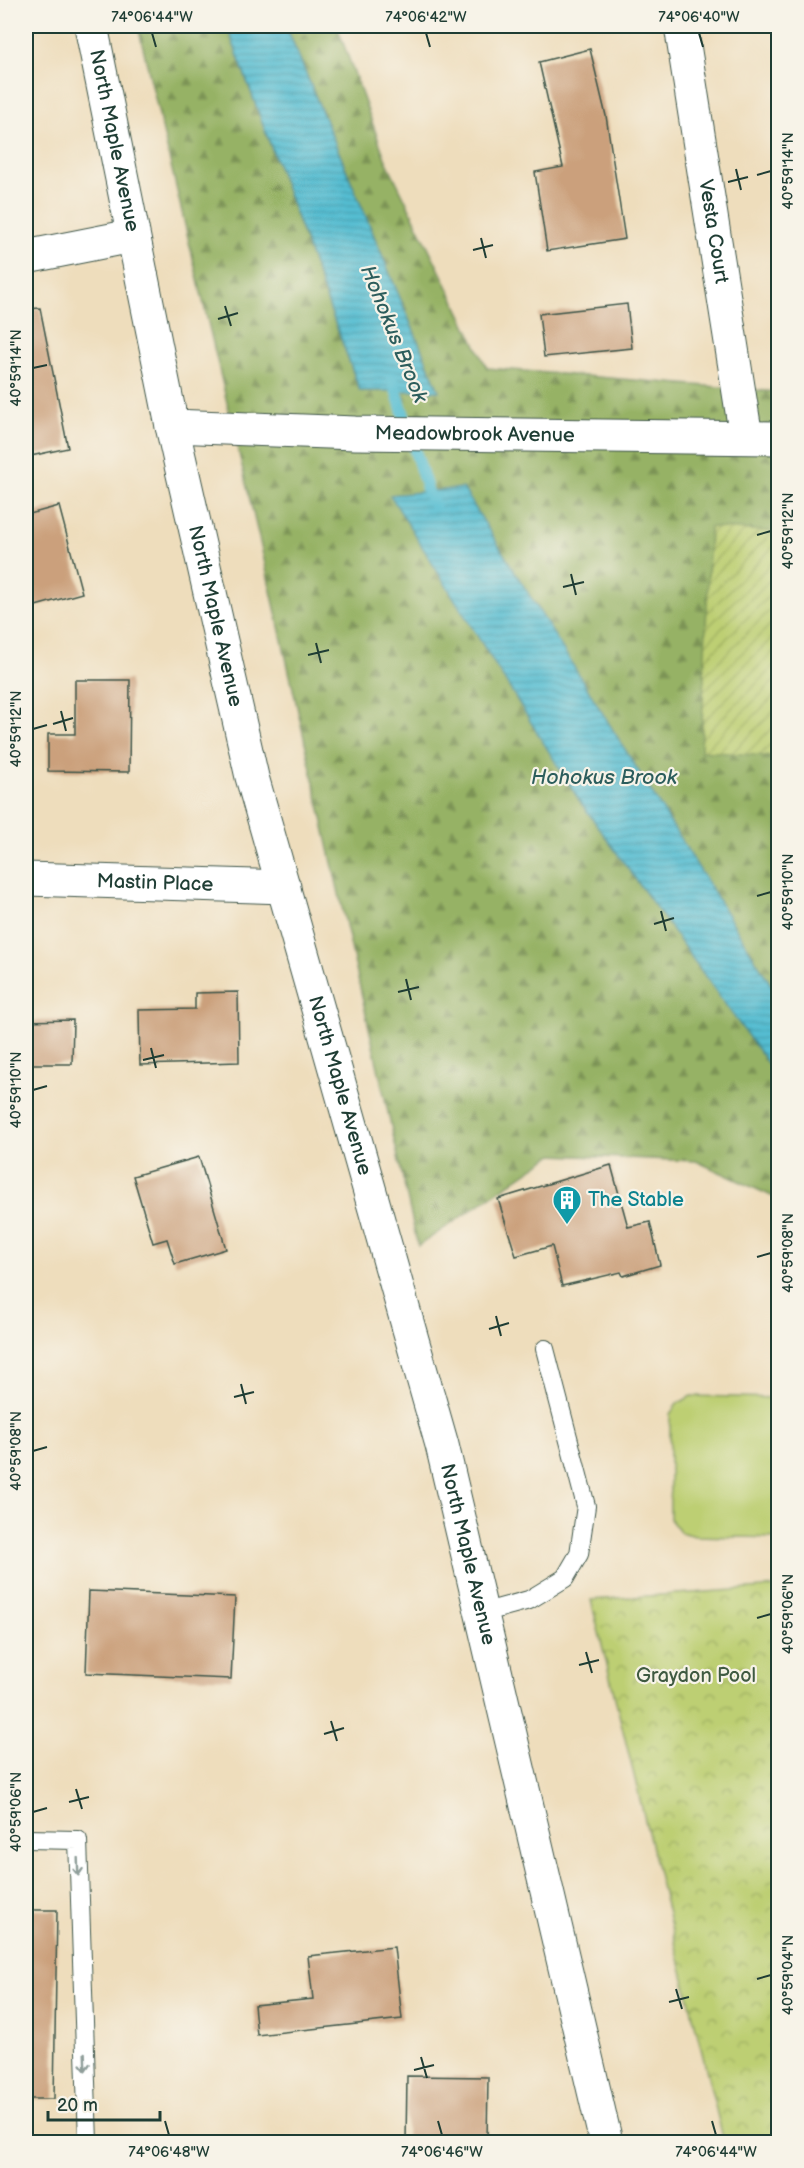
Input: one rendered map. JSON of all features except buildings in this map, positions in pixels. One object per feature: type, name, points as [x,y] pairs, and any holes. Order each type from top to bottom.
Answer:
[{"type":"main road","name":"North Maple Avenue","points":[[91,26],[172,426],[252,777],[442,1445],[606,2142]]},
{"type":"main road","name":"Vesta Court","points":[[681,26],[746,437]]},
{"type":"main road","points":[[26,256],[132,236]]},
{"type":"main road","name":"Meadowbrook Avenue","points":[[172,426],[355,433],[778,438]]},
{"type":"main road","name":"Mastin Place","points":[[26,879],[284,886]]},
{"type":"lane","points":[[482,1613],[529,1600],[556,1584],[565,1578],[579,1554],[586,1506],[545,1349]]},
{"type":"lane","points":[[26,1839],[78,1840],[88,2142]]},
{"type":"green space","points":[[138,26],[227,26],[360,391],[439,391],[286,26],[337,26],[385,158],[487,368],[778,392],[778,1199],[696,1161],[552,1155],[418,1246],[263,555]]},
{"type":"green space","points":[[710,527],[778,532],[778,757],[701,751]]},
{"type":"green space","points":[[691,1396],[778,1398],[778,1538],[695,1536],[680,1532],[670,1519],[670,1414],[677,1404]]},
{"type":"green space","name":"Graydon Pool","points":[[778,1587],[778,2142],[724,2142],[591,1600]]},
{"type":"water","name":"Hohokus Brook","points":[[227,26],[286,26],[439,391],[360,391]]},
{"type":"water","name":"Hohokus Brook","points":[[463,488],[778,996],[778,1078],[579,800],[390,495]]},
{"type":"waterway","name":"Hohokus Brook","points":[[392,377],[428,492],[435,505]]},
{"type":"place","name":"The Stable","points":[[567,1226]]}]
